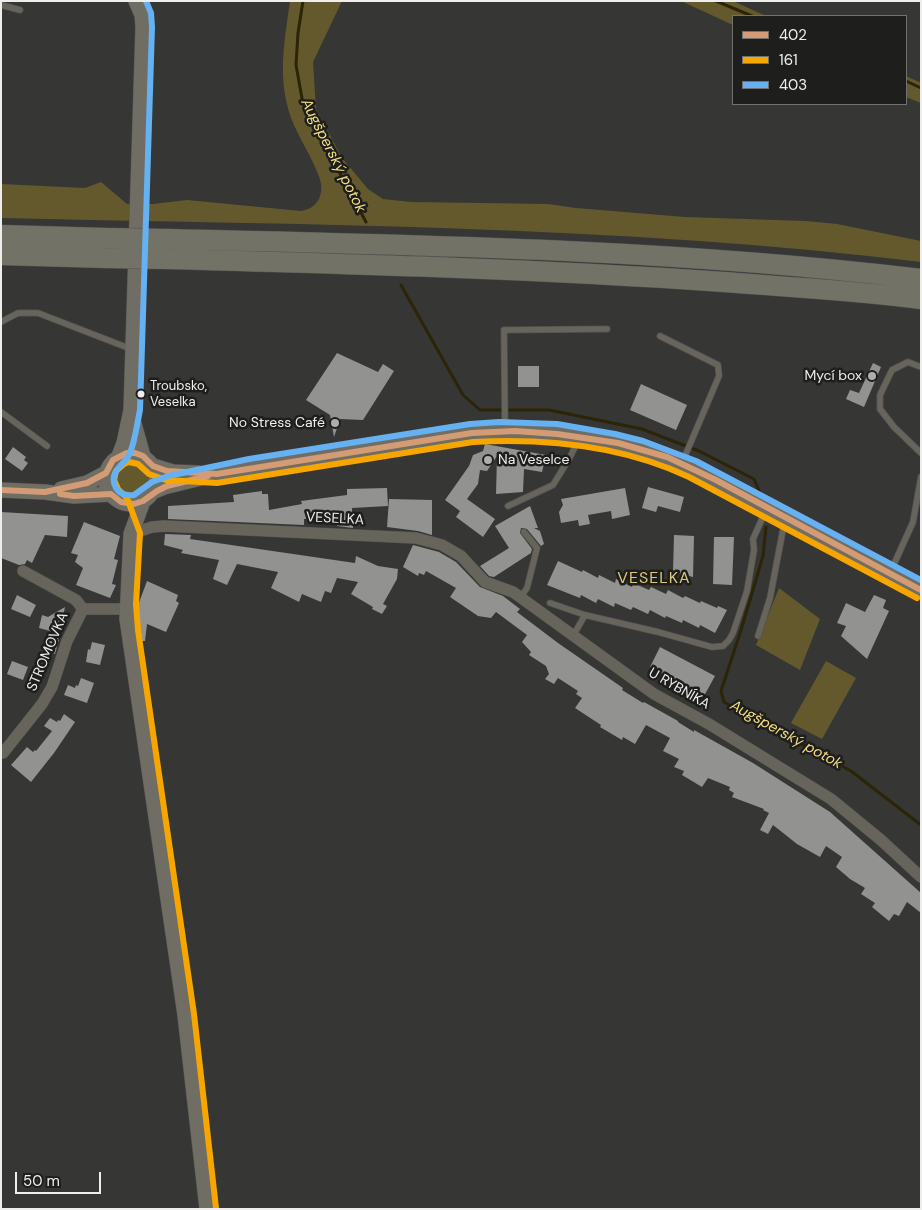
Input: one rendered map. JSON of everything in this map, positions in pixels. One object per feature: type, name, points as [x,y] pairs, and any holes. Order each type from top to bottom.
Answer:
[{"type":"highway","points":[[1,235],[405,245],[627,254],[793,266],[921,279]]},
{"type":"highway","points":[[1,255],[407,266],[626,275],[921,299]]},
{"type":"main road","points":[[119,456],[124,443],[130,410],[143,27],[142,14],[136,1]]},
{"type":"main road","points":[[130,410],[156,479],[131,534],[127,609],[128,631],[186,1015],[207,1209]]},
{"type":"main road","points":[[1,490],[115,498],[127,504],[135,504],[164,487],[217,474],[472,433],[505,424],[532,432],[580,436],[684,457],[716,480],[921,590]]},
{"type":"main road","points":[[131,534],[115,498],[107,488],[106,474],[108,466],[119,456],[135,453],[173,472],[217,474]]},
{"type":"main road","points":[[45,492],[87,483],[106,474]]},
{"type":"street","name":"VESELKA","points":[[131,534],[152,527],[164,526],[416,538],[442,545],[461,556],[485,582],[513,592],[520,598]]},
{"type":"street","name":"STROMOVKA","points":[[23,571],[76,600],[83,609]]},
{"type":"street","name":"U RYBNÍKA","points":[[520,598],[654,694],[709,724],[831,799],[921,876]]},
{"type":"street","name":"STROMOVKA","points":[[83,609],[127,609]]},
{"type":"street","name":"STROMOVKA","points":[[3,753],[42,704],[52,687],[67,641],[83,609]]},
{"type":"lane","points":[[1,5],[20,10]]},
{"type":"lane","points":[[1,322],[18,314],[38,313],[131,349]]},
{"type":"lane","points":[[505,424],[504,330],[608,328]]},
{"type":"lane","points":[[660,336],[718,365],[719,376],[684,457]]},
{"type":"lane","points":[[921,367],[908,362],[892,370],[880,395],[880,409],[894,427],[921,453]]},
{"type":"lane","points":[[1,412],[47,446]]},
{"type":"lane","points":[[508,506],[553,485],[580,436]]},
{"type":"lane","points":[[890,573],[913,522],[921,477]]},
{"type":"lane","points":[[550,603],[585,615],[712,647],[723,646],[733,633],[747,591],[754,550],[753,539],[767,508]]},
{"type":"lane","points":[[758,636],[770,598],[785,517]]},
{"type":"lane","points":[[520,598],[527,588],[537,548],[524,532]]},
{"type":"lane","points":[[573,636],[585,615]]},
{"type":"shaded area","points":[[290,1],[342,1],[313,62],[316,109],[342,158],[368,189],[383,199],[411,202],[548,204],[685,217],[806,221],[837,224],[921,241],[921,262],[692,240],[577,234],[346,225],[1,218],[1,184],[85,188],[101,182],[127,204],[153,204],[187,200],[301,211],[314,205],[321,194],[320,179],[288,109],[283,79],[284,48]]},
{"type":"shaded area","points":[[681,1],[733,1],[764,15],[732,15],[732,25]]},
{"type":"shaded area","points":[[907,76],[921,83],[921,103],[907,97]]},
{"type":"shaded area","points":[[131,462],[143,467],[148,479],[143,491],[131,496],[119,491],[114,479],[119,467]]},
{"type":"shaded area","points":[[779,588],[820,619],[800,670],[756,645]]},
{"type":"shaded area","points":[[826,661],[856,678],[822,739],[791,723]]},
{"type":"building","points":[[337,353],[378,372],[383,364],[394,371],[363,420],[340,419],[334,437],[330,415],[306,400]]},
{"type":"building","points":[[873,363],[881,367],[864,407],[846,399],[850,390],[859,393]]},
{"type":"building","points":[[518,366],[539,366],[539,387],[518,387]]},
{"type":"building","points":[[641,384],[687,405],[676,430],[630,410]]},
{"type":"building","points":[[485,444],[546,455],[542,472],[524,469],[523,492],[496,494],[497,456],[487,471],[480,470],[478,484],[467,499],[495,519],[483,537],[456,517],[460,511],[445,500],[469,466],[473,455],[483,451]]},
{"type":"building","points":[[13,447],[26,457],[24,460],[28,463],[22,471],[5,459]]},
{"type":"building","points":[[648,487],[684,497],[680,512],[658,506],[656,512],[642,508]]},
{"type":"building","points":[[387,488],[388,506],[352,508],[353,528],[337,526],[337,523],[319,518],[304,519],[304,525],[168,519],[168,506],[234,502],[233,495],[262,491],[262,494],[268,494],[269,510],[302,504],[301,501],[347,495],[347,489]]},
{"type":"building","points":[[625,488],[630,515],[612,519],[611,511],[588,515],[590,524],[579,526],[578,520],[561,523],[559,512],[563,505],[561,499]]},
{"type":"building","points":[[389,499],[432,500],[432,535],[387,527]]},
{"type":"building","points":[[530,506],[538,528],[534,528],[540,531],[544,544],[541,546],[527,529],[521,528],[520,533],[532,549],[531,553],[494,577],[489,576],[480,566],[509,548],[495,526]]},
{"type":"building","points":[[1,512],[68,516],[67,537],[45,535],[32,563],[27,560],[25,564],[19,565],[1,558]]},
{"type":"building","points":[[84,522],[120,536],[114,559],[118,560],[112,584],[116,585],[110,598],[76,585],[83,568],[75,562],[78,555],[71,553]]},
{"type":"building","points":[[165,534],[191,535],[190,539],[355,563],[356,556],[378,566],[398,569],[397,579],[383,604],[387,606],[382,614],[351,594],[358,582],[337,578],[331,593],[325,591],[321,602],[302,594],[299,602],[271,588],[278,572],[237,564],[227,585],[213,579],[219,560],[181,553],[183,550],[164,545]]},
{"type":"building","points":[[674,535],[694,536],[693,577],[673,572]]},
{"type":"building","points":[[714,537],[734,537],[732,585],[713,584]]},
{"type":"building","points":[[413,545],[439,552],[456,562],[480,587],[503,596],[520,609],[517,612],[623,688],[622,690],[694,732],[694,730],[753,763],[830,812],[921,893],[921,913],[907,902],[899,916],[894,914],[889,921],[872,907],[875,903],[861,894],[865,888],[850,879],[836,867],[842,857],[826,846],[820,857],[797,844],[773,825],[768,834],[760,830],[769,813],[764,809],[732,797],[734,793],[729,790],[730,787],[708,778],[702,787],[682,775],[684,771],[674,767],[679,759],[663,751],[670,738],[646,725],[635,744],[623,737],[622,740],[600,727],[601,725],[575,708],[582,698],[576,694],[578,691],[558,678],[554,684],[545,679],[549,674],[546,666],[529,655],[531,652],[522,642],[527,635],[496,612],[491,618],[478,616],[450,597],[456,588],[426,571],[424,575],[419,573],[418,576],[403,567]]},
{"type":"building","points":[[558,561],[598,578],[599,575],[615,583],[616,579],[632,587],[633,583],[649,590],[651,587],[666,594],[668,590],[683,598],[685,596],[700,603],[701,601],[727,610],[715,633],[700,625],[699,628],[683,620],[682,623],[666,616],[665,618],[650,610],[648,614],[633,607],[631,610],[615,603],[614,607],[598,599],[596,603],[581,595],[580,598],[547,585]]},
{"type":"building","points":[[147,581],[178,595],[176,601],[179,603],[166,632],[147,624],[145,641],[141,641],[137,608]]},
{"type":"building","points":[[17,595],[36,605],[30,617],[11,609]]},
{"type":"building","points":[[874,595],[886,600],[883,608],[889,611],[867,659],[841,636],[846,626],[837,623],[846,603],[865,612]]},
{"type":"building","points":[[65,607],[55,654],[42,651],[54,632],[39,628],[42,615],[48,617]]},
{"type":"building","points":[[92,642],[105,645],[100,665],[86,662],[88,649],[90,650]]},
{"type":"building","points":[[660,647],[715,676],[704,696],[650,667]]},
{"type":"building","points":[[12,661],[28,667],[23,680],[7,674]]},
{"type":"building","points":[[81,678],[94,683],[87,703],[64,695],[68,685],[75,688],[76,685],[78,686]]},
{"type":"building","points":[[64,714],[75,722],[31,782],[11,765],[27,747],[33,752],[36,751],[52,731],[44,726],[50,718],[57,722],[58,720],[60,721]]},
{"type":"waterway","name":"Augšperský potok","points":[[303,1],[296,65],[303,104],[366,222]]},
{"type":"waterway","points":[[716,1],[750,15]]},
{"type":"waterway","points":[[907,81],[921,88]]},
{"type":"waterway","name":"Augšperský potok","points":[[401,285],[463,395],[480,410],[549,410],[642,429],[699,451],[754,479],[760,493]]},
{"type":"waterway","name":"Augšperský potok","points":[[766,527],[763,556],[721,691],[724,702],[851,771],[921,825]]},
{"type":"transit line","name":"403","points":[[146,1],[151,13],[152,27],[140,410],[130,453],[114,477],[116,488],[120,492],[126,495],[134,495],[152,482],[168,476],[249,459],[470,424],[499,422],[557,424],[643,441],[696,461],[921,580]]},
{"type":"transit line","name":"402","points":[[1,490],[45,492],[87,483],[106,473],[113,460],[127,453],[143,456],[153,466],[167,471],[217,474],[472,433],[515,431],[557,434],[618,443],[667,457],[716,480],[921,590]]},
{"type":"transit line","name":"161","points":[[216,1208],[194,1014],[138,630],[136,604],[140,533],[127,498],[118,489],[114,480],[116,471],[124,464],[129,462],[138,464],[149,474],[166,480],[217,483],[473,442],[528,441],[583,446],[637,457],[689,477],[917,598]]},
{"type":"transit line","name":"402","points":[[60,494],[74,496],[111,494],[121,502],[134,504],[143,501],[167,486],[208,476]]},
{"type":"place","name":"Mycí box","points":[[872,376]]},
{"type":"place","name":"Troubsko, Veselka","points":[[141,394]]},
{"type":"place","name":"No Stress Café","points":[[335,423]]},
{"type":"place","name":"Na Veselce","points":[[488,460]]},
{"type":"district","name":"VESELKA","points":[[654,579]]}]
